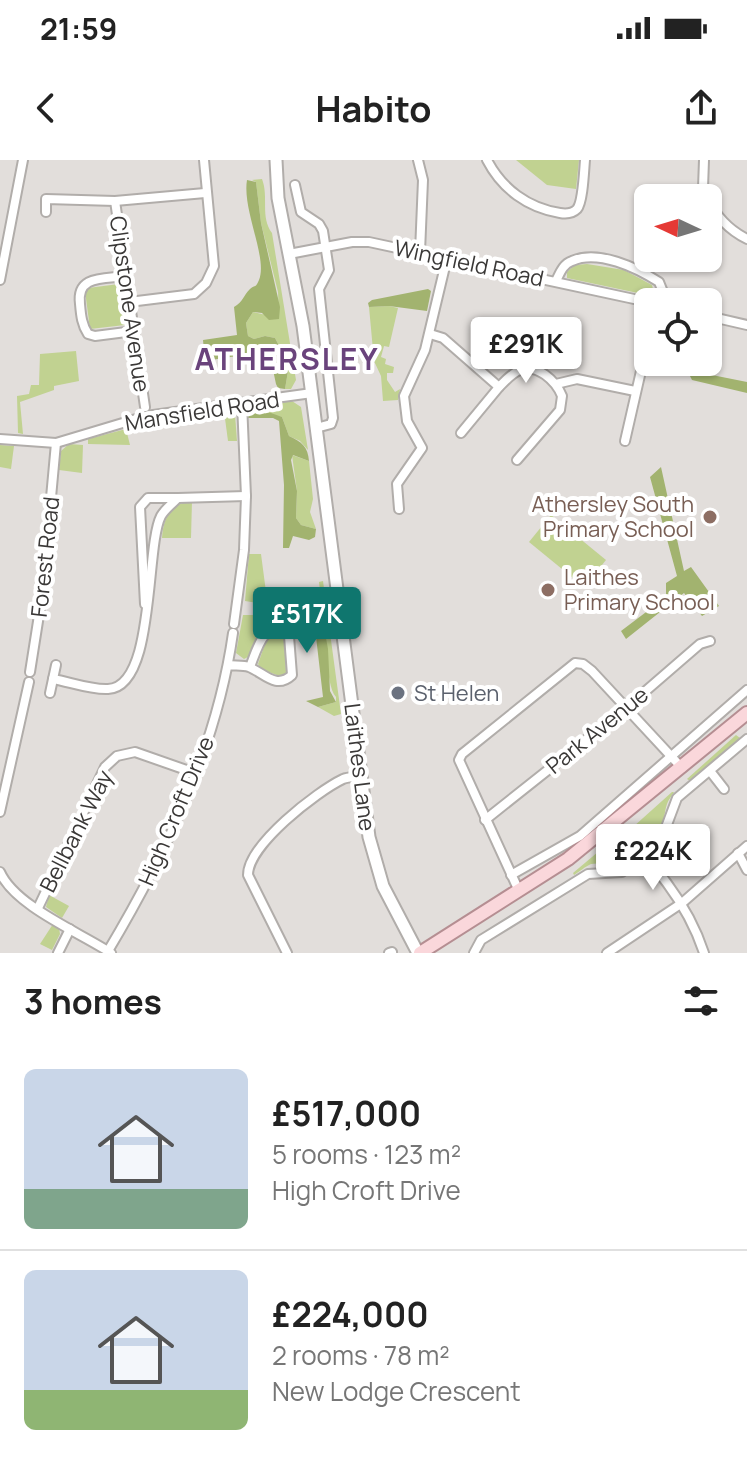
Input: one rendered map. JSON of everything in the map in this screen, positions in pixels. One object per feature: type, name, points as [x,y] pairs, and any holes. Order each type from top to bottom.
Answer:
[{"type":"main road","name":"Laithes Lane","points":[[276,160],[278,198],[303,326],[374,861],[383,886],[419,953]]},
{"type":"main road","points":[[419,953],[520,892],[613,824],[747,713]]},
{"type":"street","points":[[0,280],[23,160]]},
{"type":"street","points":[[129,302],[194,294],[206,283],[214,266],[204,160]]},
{"type":"street","points":[[418,160],[423,180],[420,252]]},
{"type":"street","points":[[487,160],[501,181],[529,205],[568,214],[576,210],[580,203],[585,160]]},
{"type":"street","points":[[703,184],[704,160]]},
{"type":"street","points":[[295,185],[301,212],[319,224],[329,270],[319,289],[333,418],[331,424],[316,428]]},
{"type":"street","points":[[46,212],[46,199],[115,201],[205,193]]},
{"type":"street","name":"Clipstone Avenue","points":[[115,201],[145,407]]},
{"type":"street","points":[[722,220],[747,239]]},
{"type":"street","name":"Wingfield Road","points":[[289,254],[352,242],[369,242],[634,299]]},
{"type":"street","points":[[399,509],[397,484],[422,448],[407,421],[404,396],[430,334],[447,258]]},
{"type":"street","points":[[556,281],[562,268],[582,258],[623,263],[659,282],[660,288]]},
{"type":"street","points":[[125,276],[82,285],[79,293],[83,327],[88,334],[95,336],[134,331]]},
{"type":"street","points":[[722,319],[747,325]]},
{"type":"street","points":[[430,334],[443,338],[499,387]]},
{"type":"street","points":[[461,433],[515,372],[525,368],[546,375],[556,384],[562,396],[560,410],[517,460]]},
{"type":"street","points":[[625,441],[640,376]]},
{"type":"street","points":[[556,384],[577,379],[635,391]]},
{"type":"street","name":"Mansfield Road","points":[[0,439],[56,443],[146,416],[312,393]]},
{"type":"street","name":"High Croft Drive","points":[[110,952],[169,837],[195,773],[228,665],[244,550],[246,496],[242,403]]},
{"type":"street","name":"Forest Road","points":[[30,672],[42,596],[56,443]]},
{"type":"street","points":[[146,614],[142,587],[140,507],[148,498],[246,496]]},
{"type":"street","points":[[53,679],[109,690],[125,684],[135,669],[161,516],[178,498]]},
{"type":"street","points":[[228,665],[250,667],[277,682],[286,680],[293,669],[289,636],[282,630],[273,629],[264,634],[250,667]]},
{"type":"street","name":"Park Avenue","points":[[485,820],[626,708],[700,644],[710,641]]},
{"type":"street","points":[[520,892],[459,760],[462,754],[575,663],[583,664],[592,671],[682,768]]},
{"type":"street","points":[[50,693],[56,665]]},
{"type":"street","points":[[0,812],[29,682]]},
{"type":"street","points":[[511,875],[580,836],[747,690]]},
{"type":"street","points":[[474,953],[481,940],[562,888],[588,874],[622,872],[662,838],[677,798],[747,739]]},
{"type":"street","name":"Bellbank Way","points":[[38,908],[105,767],[117,756],[135,752],[195,773]]},
{"type":"street","points":[[710,771],[724,789]]},
{"type":"street","points":[[287,953],[248,875],[248,864],[276,827],[343,779],[361,776]]},
{"type":"street","points":[[613,824],[644,854],[682,903],[704,953]]},
{"type":"street","points":[[607,953],[682,903],[747,846]]},
{"type":"street","points":[[738,853],[747,870]]},
{"type":"street","points":[[0,872],[17,896],[110,952]]},
{"type":"street","points":[[58,953],[70,929]]},
{"type":"green space","points":[[516,160],[579,160],[576,189],[547,185]]},
{"type":"green space","points":[[262,179],[266,220],[272,233],[296,380],[291,389],[285,389],[289,365],[275,338],[265,336],[254,339],[248,336],[246,323],[253,312],[279,318],[278,292],[261,223],[256,182],[252,180]]},
{"type":"green space","points":[[247,180],[256,182],[261,223],[280,307],[279,319],[269,320],[262,313],[253,312],[246,323],[248,336],[254,339],[265,336],[275,338],[289,365],[285,389],[278,388],[276,384],[269,351],[205,361],[203,340],[237,335],[234,307],[259,280],[260,259],[248,205]]},
{"type":"green space","points":[[575,265],[624,270],[653,288],[634,288],[634,292],[567,278],[567,272]]},
{"type":"green space","points":[[119,284],[125,325],[90,329],[85,291]]},
{"type":"green space","points":[[428,289],[431,291],[427,311],[369,307],[368,303],[372,300]]},
{"type":"green space","points":[[369,307],[398,308],[389,347],[384,346],[381,357],[386,359],[385,364],[394,367],[393,373],[387,373],[387,380],[395,392],[400,389],[398,400],[383,401],[381,376],[374,361]]},
{"type":"green space","points":[[76,351],[79,381],[54,386],[54,390],[20,402],[23,434],[18,433],[17,396],[29,394],[31,385],[39,385],[40,354]]},
{"type":"green space","points":[[690,376],[717,376],[747,382],[747,393],[692,380]]},
{"type":"green space","points":[[292,401],[301,407],[308,450],[300,441],[289,436],[282,417],[251,412],[247,418],[250,407]]},
{"type":"green space","points":[[230,410],[235,414],[237,441],[228,441],[224,411]]},
{"type":"green space","points":[[251,412],[282,417],[289,436],[301,443],[307,452],[309,461],[293,455],[291,460],[297,491],[296,518],[301,525],[316,529],[315,537],[309,540],[293,536],[289,548],[283,548],[284,485],[279,421],[273,418],[247,418]]},
{"type":"green space","points":[[126,429],[130,445],[88,444],[88,439]]},
{"type":"green space","points":[[69,444],[83,445],[82,473],[59,470],[61,451]]},
{"type":"green space","points":[[0,445],[14,446],[11,469],[0,467]]},
{"type":"green space","points":[[292,455],[309,461],[313,499],[310,512],[316,529],[301,525],[296,518],[297,491]]},
{"type":"green space","points":[[661,467],[684,571],[691,567],[719,606],[702,616],[684,593],[626,639],[621,631],[666,597],[666,583],[677,576],[650,477]]},
{"type":"green space","points":[[192,501],[191,538],[162,538],[164,524],[174,508]]},
{"type":"green space","points":[[551,515],[606,560],[584,587],[529,542]]},
{"type":"green space","points":[[249,554],[261,554],[266,592],[284,604],[275,621],[256,612],[257,603],[245,601]]},
{"type":"green space","points":[[323,581],[341,714],[334,716],[318,707],[336,702],[315,602],[321,599],[319,582]]},
{"type":"green space","points":[[315,602],[321,611],[328,649],[330,691],[336,702],[318,707],[306,701],[323,697],[315,628],[292,603]]},
{"type":"green space","points":[[243,615],[253,615],[266,625],[261,627],[248,657],[244,659],[236,653]]},
{"type":"green space","points":[[271,633],[282,635],[285,639],[286,673],[282,677],[261,669],[258,664]]},
{"type":"green space","points":[[736,735],[740,738],[690,781],[687,779]]},
{"type":"green space","points":[[672,792],[660,834],[642,841],[633,827]]},
{"type":"green space","points":[[611,841],[617,841],[624,848],[628,856],[624,861],[591,864],[574,875],[573,873]]},
{"type":"green space","points":[[49,895],[69,906],[62,918],[46,907]]},
{"type":"green space","points":[[53,924],[59,928],[60,934],[52,950],[40,944]]},
{"type":"place","name":"Athersley South Primary School","points":[[710,517]]},
{"type":"place","name":"Laithes Primary School","points":[[548,590]]},
{"type":"place","name":"St Helen","points":[[398,693]]},
{"type":"district","name":"ATHERSLEY","points":[[287,360]]}]
